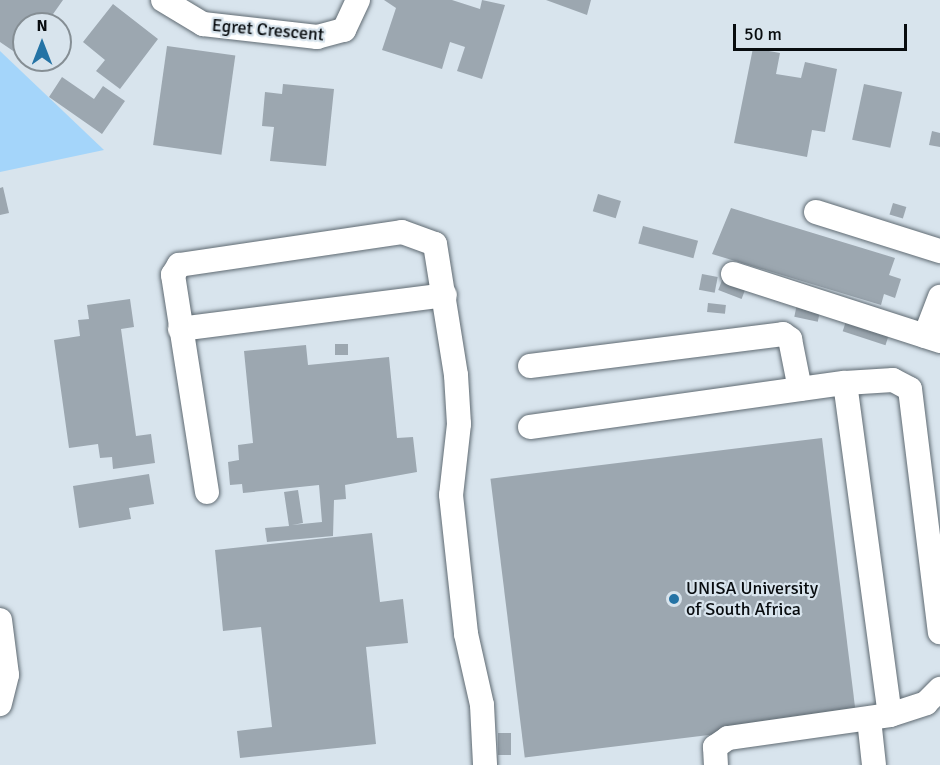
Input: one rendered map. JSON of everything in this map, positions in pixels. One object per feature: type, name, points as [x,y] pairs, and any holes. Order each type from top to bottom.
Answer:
[{"type":"street","name":"Egret Crescent","points":[[163,0],[203,24],[326,37],[344,30],[358,0]]},
{"type":"street","points":[[816,212],[940,251]]},
{"type":"street","points":[[207,492],[173,275],[179,265],[402,232],[435,244],[445,296],[459,412],[451,495],[466,634],[482,705],[485,765]]},
{"type":"street","points":[[733,274],[933,338],[940,297]]},
{"type":"street","points":[[180,328],[445,296]]},
{"type":"street","points":[[530,366],[783,334],[790,339],[800,388]]},
{"type":"street","points":[[530,427],[800,388],[893,380],[910,389],[940,632]]},
{"type":"street","points":[[845,383],[880,717],[874,765]]},
{"type":"street","points":[[0,620],[7,675],[0,704]]},
{"type":"street","points":[[716,765],[715,747],[728,738],[880,717],[926,703],[940,690]]},
{"type":"shaded area","points":[[0,51],[12,62],[12,72],[22,72],[104,150],[0,172]]},
{"type":"building","points":[[0,0],[63,0],[54,12],[12,12],[12,50],[0,42]]},
{"type":"building","points":[[384,0],[452,0],[480,9],[482,0],[505,5],[482,79],[457,71],[465,47],[450,42],[442,69],[382,50],[396,8]]},
{"type":"building","points":[[546,0],[591,0],[587,15]]},
{"type":"building","points":[[113,4],[158,39],[120,89],[96,71],[105,60],[83,42]]},
{"type":"building","points":[[167,46],[235,56],[221,155],[153,145]]},
{"type":"building","points":[[753,48],[780,53],[776,74],[801,78],[805,62],[837,69],[825,132],[812,130],[807,157],[734,143]]},
{"type":"building","points":[[62,77],[94,99],[103,86],[125,101],[102,134],[49,97]]},
{"type":"building","points":[[283,84],[334,89],[326,166],[270,161],[274,127],[262,126],[265,92],[282,94]]},
{"type":"building","points":[[864,84],[902,92],[890,148],[852,140]]},
{"type":"building","points":[[932,131],[940,133],[940,147],[929,145]]},
{"type":"building","points":[[3,187],[9,213],[0,215],[0,188]]},
{"type":"building","points":[[598,194],[621,201],[616,218],[593,211]]},
{"type":"building","points":[[893,203],[906,207],[903,219],[889,214]]},
{"type":"building","points":[[731,208],[895,258],[889,275],[901,279],[895,298],[884,294],[881,305],[712,254]]},
{"type":"building","points":[[643,226],[698,241],[693,258],[638,243]]},
{"type":"building","points":[[702,274],[718,277],[715,293],[699,290]]},
{"type":"building","points":[[724,275],[747,284],[742,299],[718,290]]},
{"type":"building","points":[[130,299],[134,327],[121,329],[136,436],[151,434],[155,463],[113,469],[112,457],[100,458],[98,444],[69,448],[54,340],[80,336],[78,320],[89,319],[87,305]]},
{"type":"building","points":[[708,303],[726,305],[725,314],[707,312]]},
{"type":"building","points":[[797,304],[820,309],[818,322],[794,317]]},
{"type":"building","points":[[847,318],[890,332],[885,345],[843,331]]},
{"type":"building","points":[[335,344],[348,344],[348,355],[335,355]]},
{"type":"building","points":[[306,345],[308,365],[389,357],[397,438],[413,437],[417,472],[345,485],[346,499],[334,500],[333,536],[267,542],[265,528],[289,526],[284,492],[298,490],[303,523],[292,525],[322,522],[319,485],[243,493],[242,484],[230,485],[228,462],[239,460],[238,445],[253,443],[244,351]]},
{"type":"building","name":"UNISA University of South Africa","points":[[822,438],[856,717],[525,758],[490,479]]},
{"type":"building","points":[[149,474],[154,504],[129,508],[131,519],[79,528],[73,486]]},
{"type":"building","points":[[372,533],[380,602],[403,599],[408,643],[366,647],[376,744],[240,758],[237,731],[272,727],[261,627],[223,631],[215,550]]},
{"type":"building","points":[[498,733],[511,733],[511,755],[498,755]]},
{"type":"place","name":"UNISA University of South Africa","points":[[674,599]]}]
